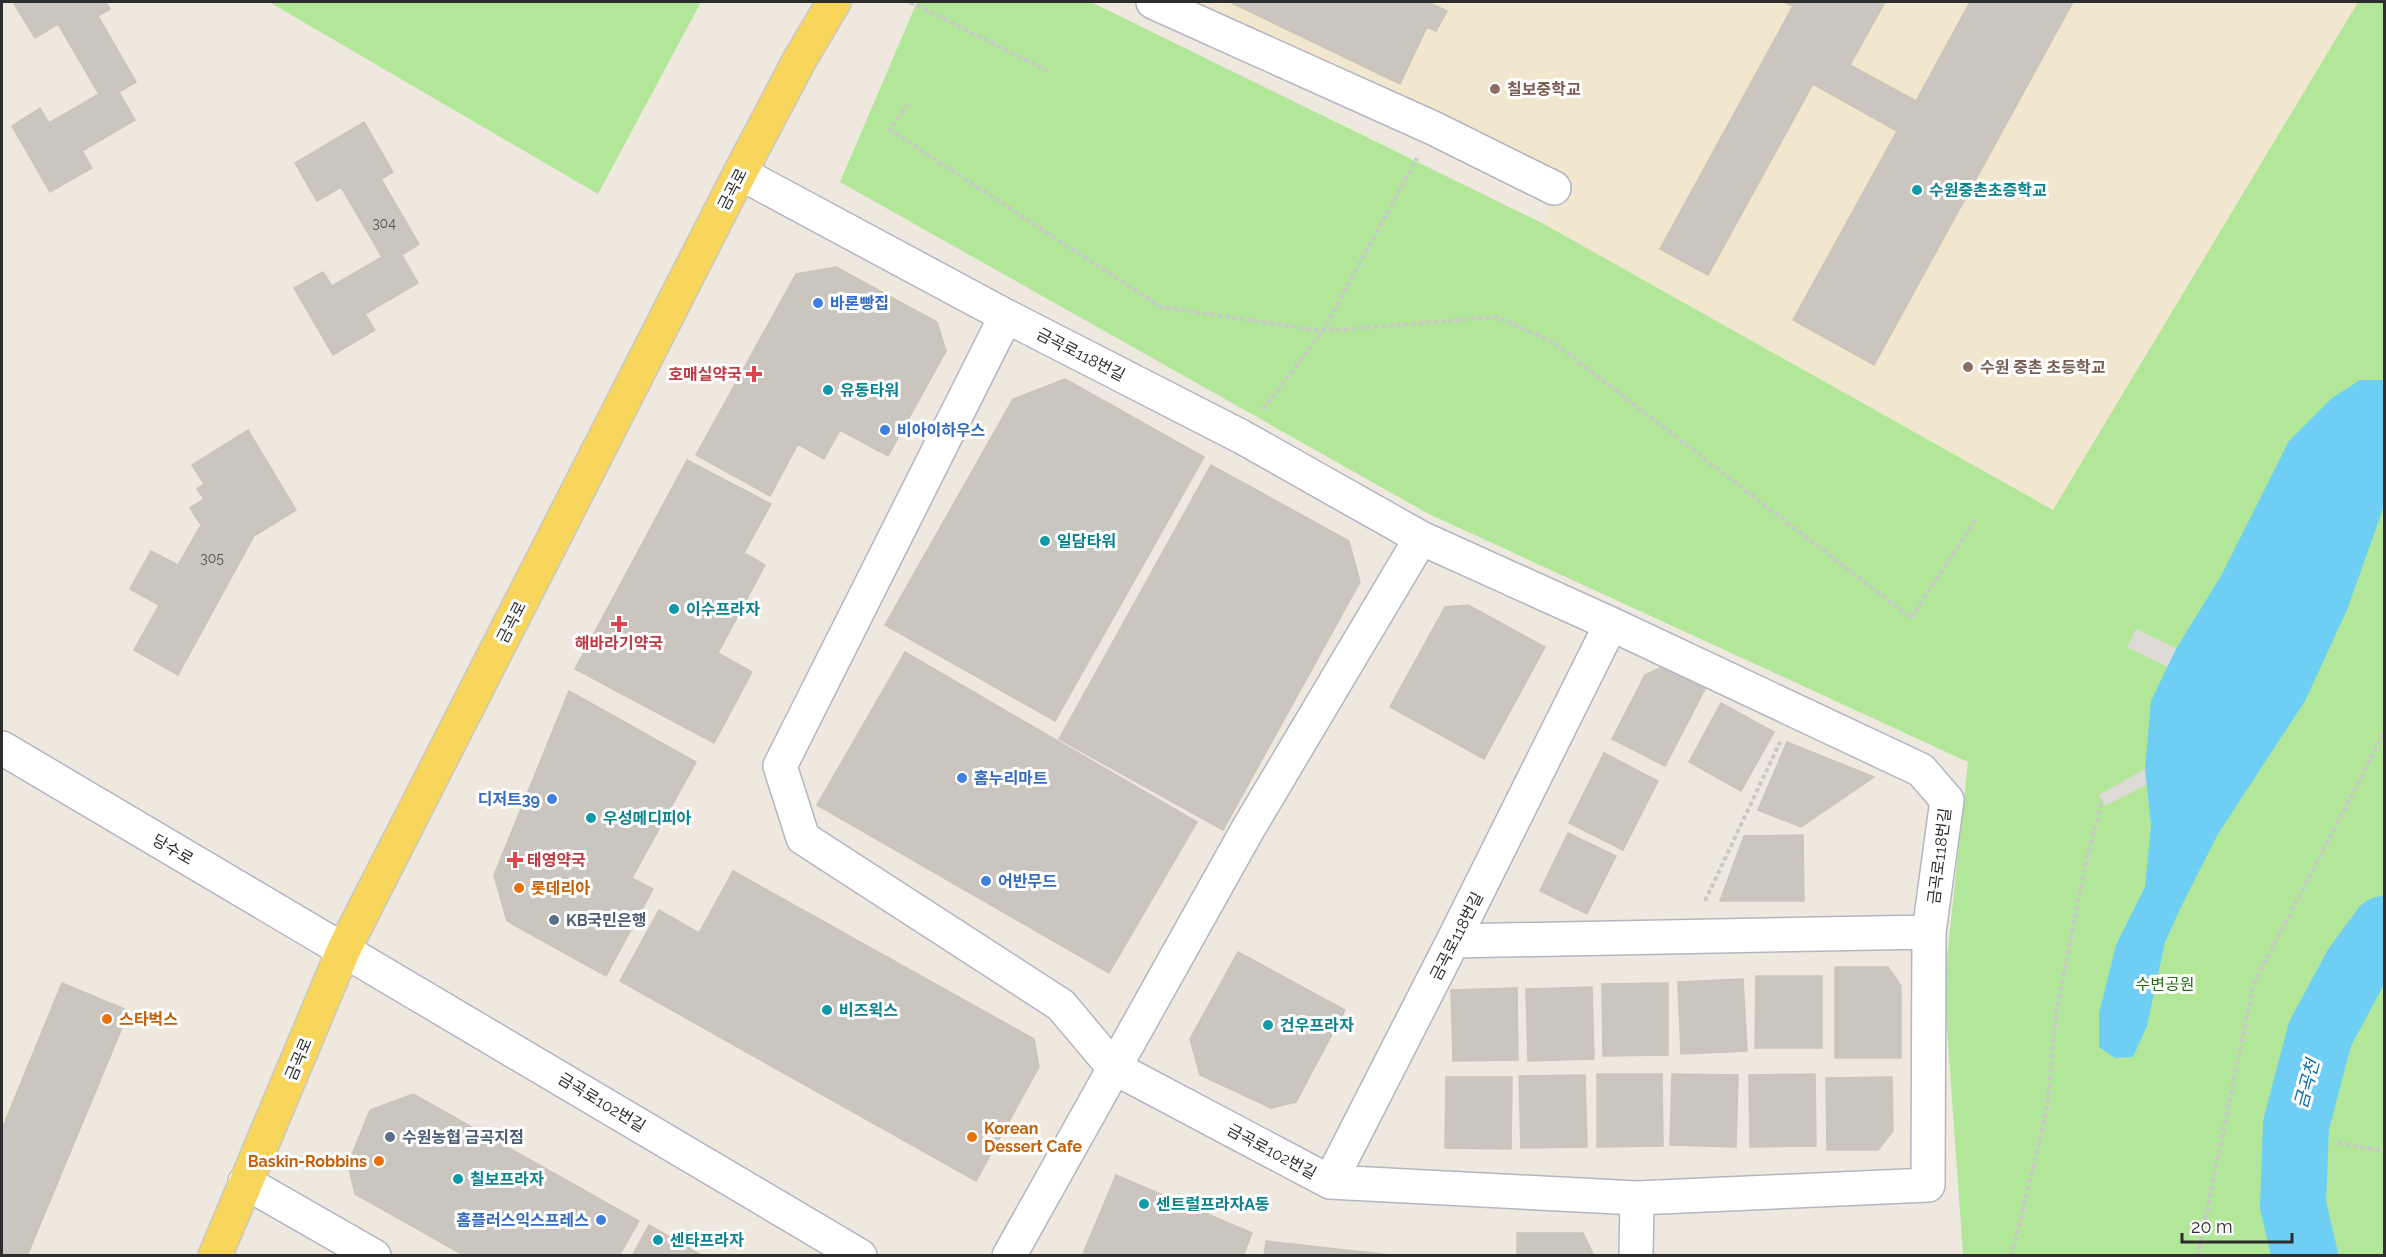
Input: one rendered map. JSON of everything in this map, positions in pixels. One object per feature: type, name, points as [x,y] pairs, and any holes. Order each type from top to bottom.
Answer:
[{"type":"main road","name":"금곡로","points":[[215,1256],[345,949],[740,173],[800,59],[834,2]]},
{"type":"street","points":[[1153,2],[1433,128],[1554,188]]},
{"type":"street","name":"금곡로118번길","points":[[740,173],[1006,316],[1242,436],[1421,538],[1611,624],[1921,770],[1947,800],[1929,932],[1928,1185]]},
{"type":"street","points":[[1006,316],[780,766],[803,838],[1061,1005],[1113,1067]]},
{"type":"street","points":[[1009,1256],[1248,829],[1421,538]]},
{"type":"street","name":"금곡로118번길","points":[[1330,1182],[1611,624]]},
{"type":"street","name":"당수로","points":[[2,748],[345,949]]},
{"type":"street","points":[[1453,941],[1929,932]]},
{"type":"street","name":"금곡로102번길","points":[[345,949],[860,1256]]},
{"type":"street","name":"금곡로102번길","points":[[1113,1067],[1330,1182],[1637,1198],[1928,1185]]},
{"type":"street","points":[[245,1182],[374,1256]]},
{"type":"street","points":[[1636,1256],[1637,1198]]},
{"type":"path","points":[[910,2],[1052,73]]},
{"type":"path","points":[[908,104],[890,130],[1161,307],[1323,332],[1497,317],[1553,342],[1911,618],[1976,519]]},
{"type":"path","points":[[1242,436],[1323,332],[1433,128]]},
{"type":"path","points":[[1688,937],[1795,710]]},
{"type":"path","points":[[2198,1256],[2253,985],[2385,733]]},
{"type":"path","points":[[2012,1256],[2048,1108],[2056,1014],[2085,867],[2102,800]]},
{"type":"path","points":[[2338,1143],[2385,1151]]},
{"type":"shaded area","name":"수원 중촌 초등학교","points":[[1184,2],[2358,2],[2053,510],[1542,223],[1568,177]]},
{"type":"shaded area","points":[[2136,629],[2184,652],[2185,765],[2105,806],[2099,795],[2176,751],[2172,669],[2127,647]]},
{"type":"green space","points":[[269,2],[701,2],[598,194]]},
{"type":"green space","name":"수변공원","points":[[917,2],[1091,2],[1542,223],[2053,510],[2358,2],[2384,2],[2384,1255],[1963,1255],[1944,985],[1968,762],[1427,513],[840,182]]},
{"type":"water","points":[[2360,380],[2384,380],[2384,506],[2347,610],[2305,701],[2218,834],[2181,907],[2165,942],[2147,1026],[2133,1057],[2115,1058],[2099,1047],[2099,1013],[2116,945],[2145,887],[2151,825],[2145,769],[2151,701],[2176,649],[2222,574],[2289,441],[2332,398]]},
{"type":"building","points":[[13,2],[106,2],[110,9],[98,16],[136,82],[119,92],[135,120],[82,151],[92,168],[50,192],[12,126],[40,108],[49,123],[99,94],[58,24],[35,38]]},
{"type":"building","points":[[1230,2],[1428,2],[1447,11],[1436,31],[1427,27],[1400,84]]},
{"type":"building","name":"수원중촌초증학교","points":[[1784,2],[1885,2],[1850,65],[1916,101],[1970,2],[2073,2],[1874,365],[1793,320],[1897,131],[1813,84],[1708,275],[1660,249],[1793,6]]},
{"type":"building","points":[[364,122],[393,172],[381,179],[419,244],[402,255],[418,283],[365,314],[375,330],[333,355],[294,288],[323,272],[332,286],[382,257],[341,187],[317,201],[295,163]]},
{"type":"building","name":"유동타워","points":[[836,267],[937,322],[946,351],[888,456],[840,430],[824,459],[798,444],[770,496],[696,455],[796,274]]},
{"type":"building","name":"일담타워","points":[[1065,379],[1204,457],[1055,721],[885,625],[1013,399]]},
{"type":"building","points":[[248,430],[296,510],[254,536],[178,675],[134,650],[159,605],[130,589],[151,551],[178,565],[201,525],[190,508],[204,499],[197,489],[204,484],[192,465]]},
{"type":"building","name":"이수프라자","points":[[687,460],[771,504],[744,553],[765,565],[718,653],[752,672],[714,743],[575,669]]},
{"type":"building","points":[[1211,465],[1349,541],[1360,582],[1223,830],[1059,739]]},
{"type":"building","points":[[1468,605],[1545,647],[1484,759],[1390,707],[1445,607]]},
{"type":"building","points":[[905,652],[1197,822],[1109,973],[817,805]]},
{"type":"building","points":[[1666,665],[1706,687],[1665,766],[1612,739],[1645,675]]},
{"type":"building","name":"우성메디피아","points":[[569,691],[696,762],[632,878],[653,889],[606,976],[507,921],[494,875]]},
{"type":"building","points":[[1721,703],[1774,732],[1741,791],[1689,762]]},
{"type":"building","points":[[1787,742],[1874,777],[1801,827],[1758,810]]},
{"type":"building","points":[[1604,753],[1658,781],[1623,850],[1569,823]]},
{"type":"building","points":[[1568,833],[1616,856],[1587,914],[1540,891]]},
{"type":"building","points":[[1803,835],[1804,901],[1720,901],[1744,836]]},
{"type":"building","name":"비즈윅스","points":[[733,871],[1034,1039],[1039,1067],[976,1181],[620,981],[659,910],[699,933]]},
{"type":"building","name":"건우프라자","points":[[1238,952],[1345,1010],[1296,1102],[1271,1108],[1200,1075],[1190,1039]]},
{"type":"building","points":[[1835,967],[1888,967],[1901,986],[1901,1058],[1835,1058]]},
{"type":"building","points":[[1756,976],[1822,976],[1822,1048],[1755,1048]]},
{"type":"building","points":[[1743,979],[1747,1051],[1681,1054],[1678,982]]},
{"type":"building","points":[[62,983],[129,1011],[27,1256],[2,1256],[2,1129]]},
{"type":"building","points":[[1668,983],[1668,1055],[1603,1056],[1602,984]]},
{"type":"building","points":[[1592,987],[1594,1059],[1528,1061],[1526,989]]},
{"type":"building","points":[[1517,988],[1518,1060],[1453,1061],[1451,990]]},
{"type":"building","points":[[1597,1074],[1662,1074],[1663,1146],[1597,1147]]},
{"type":"building","points":[[1672,1074],[1738,1075],[1736,1147],[1670,1145]]},
{"type":"building","points":[[1815,1074],[1816,1146],[1750,1147],[1749,1075]]},
{"type":"building","points":[[1585,1075],[1587,1147],[1521,1148],[1519,1076]]},
{"type":"building","points":[[1446,1077],[1512,1077],[1511,1149],[1445,1148]]},
{"type":"building","points":[[1892,1077],[1893,1131],[1878,1150],[1827,1150],[1826,1078]]},
{"type":"building","name":"칠보프라자","points":[[413,1094],[639,1221],[619,1256],[465,1256],[355,1194],[348,1164],[370,1110]]},
{"type":"building","name":"센트럴프라자A동","points":[[1116,1175],[1252,1233],[1243,1256],[1082,1256]]},
{"type":"building","name":"센타프라자","points":[[649,1225],[703,1256],[632,1256]]},
{"type":"building","points":[[1517,1233],[1583,1233],[1594,1256],[1517,1256]]},
{"type":"building","points":[[1266,1241],[1400,1256],[1264,1256]]},
{"type":"waterway","name":"금곡천","points":[[2305,1256],[2293,1205],[2296,1125],[2320,1034],[2356,967],[2384,929]]},
{"type":"place","name":"칠보중학교","points":[[1495,89]]},
{"type":"place","name":"수원중촌초증학교","points":[[1917,190]]},
{"type":"place","name":"바론빵집","points":[[818,303]]},
{"type":"place","name":"수원 중촌 초등학교","points":[[1968,367]]},
{"type":"place","name":"호매실약국","points":[[754,374]]},
{"type":"place","name":"유동타워","points":[[828,390]]},
{"type":"place","name":"비아이하우스","points":[[885,430]]},
{"type":"place","name":"일담타워","points":[[1045,541]]},
{"type":"place","name":"이수프라자","points":[[674,609]]},
{"type":"place","name":"해바라기약국","points":[[619,624]]},
{"type":"place","name":"홈누리마트","points":[[962,778]]},
{"type":"place","name":"디저트39","points":[[552,799]]},
{"type":"place","name":"우성메디피아","points":[[591,818]]},
{"type":"place","name":"태영약국","points":[[515,860]]},
{"type":"place","name":"어반무드","points":[[986,881]]},
{"type":"place","name":"롯데리아","points":[[519,888]]},
{"type":"place","name":"KB국민은행","points":[[554,920]]},
{"type":"place","name":"비즈윅스","points":[[827,1010]]},
{"type":"place","name":"스타벅스","points":[[107,1019]]},
{"type":"place","name":"건우프라자","points":[[1268,1025]]},
{"type":"place","name":"수원농협 금곡지점","points":[[390,1137]]},
{"type":"place","name":"Korean Dessert Cafe","points":[[972,1137]]},
{"type":"place","name":"Baskin-Robbins","points":[[379,1161]]},
{"type":"place","name":"칠보프라자","points":[[458,1179]]},
{"type":"place","name":"센트럴프라자A동","points":[[1144,1204]]},
{"type":"place","name":"홈플러스익스프레스","points":[[601,1220]]},
{"type":"place","name":"센타프라자","points":[[658,1240]]}]
